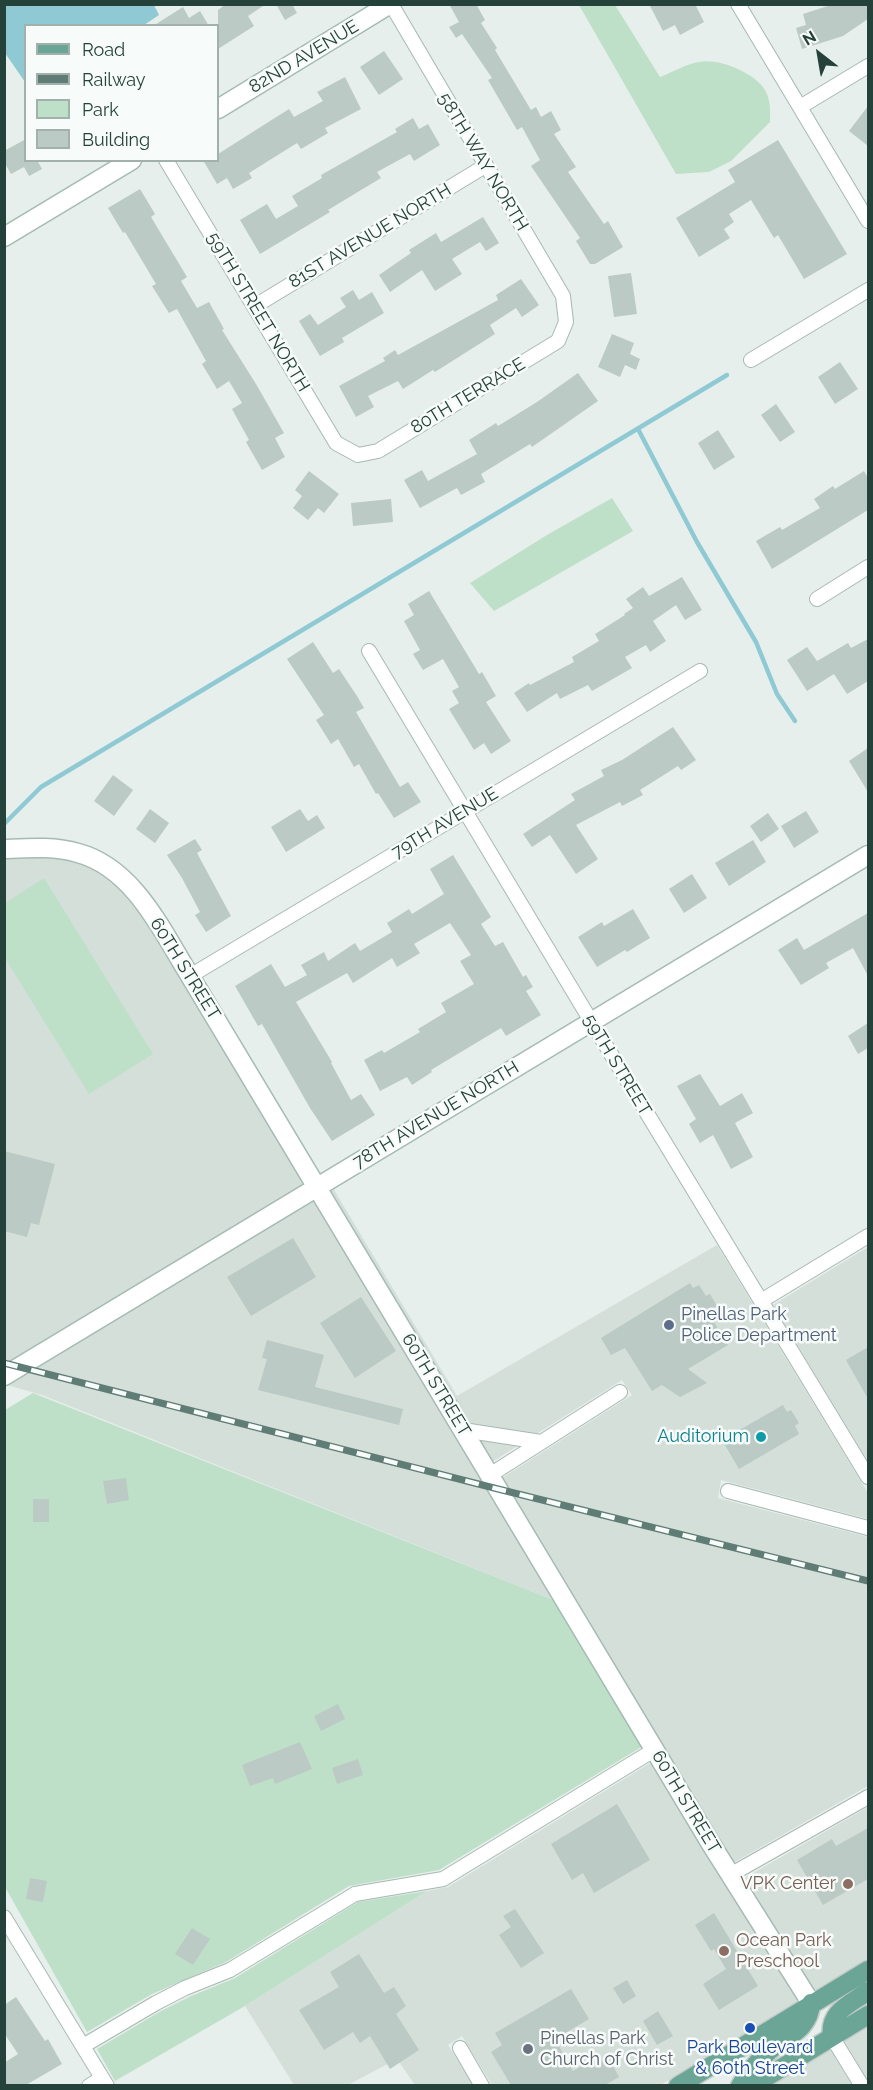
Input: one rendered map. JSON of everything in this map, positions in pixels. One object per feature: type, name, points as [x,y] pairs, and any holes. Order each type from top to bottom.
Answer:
[{"type":"main road","points":[[678,2085],[868,1970]]},
{"type":"main road","points":[[832,2037],[831,2029],[836,2015],[868,1991]]},
{"type":"main road","points":[[740,2085],[747,2073],[764,2056],[797,2032],[811,2012],[811,2003]]},
{"type":"main road","points":[[752,2085],[868,2014]]},
{"type":"street","name":"82ND AVENUE","points":[[219,108],[390,4]]},
{"type":"street","name":"58TH WAY NORTH","points":[[390,4],[563,296],[566,322]]},
{"type":"street","points":[[738,4],[868,221]]},
{"type":"street","points":[[800,107],[868,66]]},
{"type":"street","points":[[4,237],[129,162]]},
{"type":"street","name":"59TH STREET NORTH","points":[[167,162],[336,444],[358,454]]},
{"type":"street","name":"81ST AVENUE NORTH","points":[[255,306],[485,166]]},
{"type":"street","points":[[751,360],[868,290]]},
{"type":"street","name":"80TH TERRACE","points":[[358,454],[378,451],[558,341],[566,322]]},
{"type":"street","points":[[817,599],[868,567]]},
{"type":"street","name":"59TH STREET","points":[[369,651],[591,1022],[868,1477]]},
{"type":"street","name":"79TH AVENUE","points":[[190,976],[700,671]]},
{"type":"street","name":"60TH STREET","points":[[11,849],[50,848],[79,853],[106,865],[144,902],[654,1750],[811,2003]]},
{"type":"street","name":"78TH AVENUE NORTH","points":[[4,1376],[868,855]]},
{"type":"street","points":[[761,1301],[868,1236]]},
{"type":"street","points":[[490,1475],[620,1392]]},
{"type":"street","points":[[463,1430],[541,1442]]},
{"type":"street","points":[[728,1491],[868,1528]]},
{"type":"street","points":[[83,2046],[185,1988],[230,1970],[354,1894],[443,1879],[654,1750]]},
{"type":"street","points":[[730,1875],[868,1797]]},
{"type":"street","points":[[4,1917],[104,2081],[89,2085]]},
{"type":"street","points":[[832,2037],[861,2085]]},
{"type":"street","points":[[460,2048],[482,2085]]},
{"type":"shaded area","points":[[50,857],[78,862],[102,873],[119,887],[137,907],[305,1183],[5,1365],[5,859]]},
{"type":"shaded area","points":[[333,1188],[457,1396],[717,1245],[868,1493],[868,1519],[721,1480],[718,1498],[868,1537],[868,1786],[733,1863],[502,1478],[632,1395],[622,1380],[492,1462],[329,1191]]},
{"type":"shaded area","points":[[315,1199],[556,1601],[42,1395],[7,1385]]},
{"type":"shaded area","points":[[868,1247],[868,1461],[773,1305]]},
{"type":"shaded area","points":[[652,1762],[799,2000],[659,2086],[492,2085],[462,2036],[448,2045],[473,2085],[415,2085],[397,2059],[348,2085],[294,2085],[245,2006],[427,1891],[448,1887]]},
{"type":"shaded area","points":[[868,1807],[868,1959],[813,1991],[743,1879]]},
{"type":"shaded area","points":[[868,2026],[868,2081],[844,2041]]},
{"type":"shaded area","points":[[830,2049],[852,2085],[770,2086]]},
{"type":"green space","points":[[579,5],[615,5],[660,77],[689,64],[707,61],[736,68],[745,73],[765,90],[769,102],[770,122],[731,161],[709,172],[676,174]]},
{"type":"green space","points":[[612,498],[633,531],[494,611],[470,583],[547,535]]},
{"type":"green space","points":[[44,878],[153,1054],[89,1094],[5,958],[5,903]]},
{"type":"green space","points":[[33,1393],[556,1601],[643,1746],[439,1870],[349,1886],[226,1962],[152,1994],[87,2032],[5,1887],[5,1410]]},
{"type":"green space","points":[[427,1891],[245,2006],[115,2081],[97,2049],[161,2011],[235,1978],[358,1902]]},
{"type":"water","points":[[4,5],[154,5],[159,15],[146,24],[24,24],[24,81],[5,53]]},
{"type":"building","points":[[226,4],[266,4],[248,16],[254,26],[219,48],[218,10]]},
{"type":"building","points":[[276,4],[292,4],[297,13],[285,20]]},
{"type":"building","points":[[449,4],[476,4],[485,20],[481,23],[497,48],[495,50],[531,110],[536,107],[541,117],[551,111],[561,130],[554,134],[576,167],[568,172],[604,224],[608,221],[623,247],[595,264],[590,264],[576,241],[580,238],[531,166],[540,160],[522,127],[517,130],[488,80],[492,78],[462,34],[456,38],[449,27],[459,22]]},
{"type":"building","points":[[649,4],[695,4],[704,22],[680,35],[675,25],[663,31]]},
{"type":"building","points":[[834,4],[868,4],[868,19],[843,36],[802,49],[796,28],[806,25],[803,14]]},
{"type":"building","points":[[183,7],[189,18],[200,11],[208,24],[156,24]]},
{"type":"building","points":[[384,51],[403,79],[379,95],[360,67]]},
{"type":"building","points":[[345,77],[361,109],[325,128],[328,133],[301,149],[297,143],[249,173],[252,178],[233,189],[227,178],[217,184],[204,162],[219,162],[219,153],[289,109],[294,117],[323,101],[317,92]]},
{"type":"building","points":[[868,106],[868,146],[849,131]]},
{"type":"building","points":[[413,118],[419,129],[428,124],[440,145],[414,161],[410,154],[377,172],[381,178],[260,254],[240,220],[267,204],[276,219],[298,206],[292,196],[322,178],[321,175],[397,132],[395,129]]},
{"type":"building","points":[[24,140],[24,162],[38,162],[42,169],[29,176],[24,167],[11,174],[4,162],[4,151]]},
{"type":"building","points":[[778,140],[847,254],[804,279],[778,235],[774,238],[751,200],[729,214],[734,222],[724,229],[730,238],[699,257],[676,218],[735,182],[728,170]]},
{"type":"building","points":[[140,189],[155,214],[151,217],[187,277],[181,281],[197,308],[209,302],[224,329],[222,330],[284,433],[275,438],[285,457],[262,470],[246,442],[249,440],[232,409],[242,403],[229,381],[217,389],[202,364],[206,361],[177,309],[169,313],[152,286],[156,284],[108,208]]},
{"type":"building","points":[[483,217],[499,243],[486,251],[480,242],[452,259],[462,274],[435,291],[422,270],[390,292],[379,275],[411,253],[409,250],[436,233],[441,242]]},
{"type":"building","points":[[631,273],[637,314],[614,317],[608,276]]},
{"type":"building","points":[[521,279],[539,305],[522,317],[516,308],[490,325],[495,334],[435,372],[433,370],[403,389],[398,381],[368,396],[374,407],[356,417],[339,386],[385,361],[383,358],[395,350],[398,355],[498,300],[496,295]]},
{"type":"building","points":[[353,290],[359,300],[372,292],[384,313],[342,338],[344,342],[320,356],[299,321],[310,314],[318,325],[346,307],[340,298]]},
{"type":"building","points":[[612,334],[634,343],[630,354],[640,359],[636,370],[625,365],[620,377],[598,367]]},
{"type":"building","points":[[840,362],[858,389],[835,404],[818,377]]},
{"type":"building","points":[[578,373],[598,401],[532,447],[530,444],[481,474],[485,482],[461,495],[457,488],[420,508],[404,480],[422,470],[428,481],[477,454],[469,440],[496,423],[498,426]]},
{"type":"building","points":[[776,404],[795,432],[780,442],[761,415]]},
{"type":"building","points":[[718,430],[735,457],[714,470],[698,443]]},
{"type":"building","points":[[309,471],[339,494],[324,513],[318,508],[308,520],[293,508],[302,496],[295,490]]},
{"type":"building","points":[[864,471],[868,478],[868,510],[772,569],[756,541],[780,527],[782,530],[820,508],[814,499],[833,486],[835,489]]},
{"type":"building","points":[[391,499],[393,522],[353,526],[351,503]]},
{"type":"building","points":[[682,577],[702,610],[685,620],[676,605],[653,621],[666,641],[650,652],[646,645],[625,657],[632,668],[592,691],[588,685],[560,699],[557,693],[527,712],[514,693],[529,683],[530,685],[574,662],[572,657],[599,641],[595,634],[633,608],[626,599],[643,587],[649,596]]},
{"type":"building","points":[[429,591],[479,674],[482,672],[496,696],[486,702],[511,741],[491,754],[484,743],[474,750],[449,709],[459,703],[452,691],[459,687],[443,659],[423,670],[413,654],[420,650],[404,621],[414,615],[408,604]]},
{"type":"building","points":[[868,639],[868,681],[847,694],[834,674],[807,691],[787,660],[807,647],[817,661],[848,643],[851,648]]},
{"type":"building","points":[[313,642],[333,673],[339,669],[357,696],[364,708],[356,712],[400,787],[408,782],[421,802],[394,818],[378,793],[376,794],[359,764],[354,767],[338,739],[331,744],[316,720],[324,715],[287,659]]},
{"type":"building","points":[[673,727],[696,760],[681,770],[678,766],[640,790],[643,795],[622,806],[620,802],[576,825],[598,859],[576,874],[550,835],[532,847],[523,834],[575,800],[571,794],[604,776],[601,770],[622,760]]},
{"type":"building","points":[[868,748],[868,792],[849,761]]},
{"type":"building","points":[[113,775],[133,790],[114,816],[94,801]]},
{"type":"building","points":[[150,809],[169,823],[155,843],[136,829]]},
{"type":"building","points":[[300,809],[308,821],[317,815],[325,828],[286,852],[271,827]]},
{"type":"building","points":[[806,811],[819,832],[794,848],[781,826]]},
{"type":"building","points":[[768,813],[779,829],[761,842],[750,826]]},
{"type":"building","points":[[195,839],[202,850],[197,853],[231,916],[206,932],[195,915],[200,912],[167,855]]},
{"type":"building","points":[[753,840],[766,862],[729,886],[715,863]]},
{"type":"building","points":[[453,855],[491,917],[481,924],[495,946],[503,942],[523,977],[526,975],[533,987],[526,991],[541,1015],[506,1036],[501,1028],[431,1070],[432,1072],[412,1085],[407,1077],[380,1091],[364,1060],[382,1050],[384,1053],[420,1032],[418,1029],[446,1012],[441,1003],[474,984],[460,961],[471,955],[450,923],[414,944],[420,953],[397,967],[392,958],[353,983],[347,973],[296,1002],[332,1062],[351,1100],[361,1094],[375,1115],[332,1141],[310,1108],[262,1024],[258,1026],[235,986],[271,964],[285,987],[307,975],[301,965],[324,952],[328,961],[355,943],[360,951],[392,932],[387,923],[409,909],[412,914],[444,894],[430,869]]},
{"type":"building","points":[[692,874],[707,898],[684,913],[669,889]]},
{"type":"building","points":[[633,909],[650,938],[597,967],[578,937],[602,922],[604,926]]},
{"type":"building","points":[[868,913],[868,976],[853,948],[826,963],[829,968],[801,985],[778,950],[797,938],[804,950]]},
{"type":"building","points":[[868,1023],[868,1048],[858,1054],[848,1036]]},
{"type":"building","points":[[700,1074],[720,1106],[742,1093],[753,1113],[735,1123],[753,1157],[731,1169],[713,1135],[700,1143],[689,1124],[696,1119],[677,1086]]},
{"type":"building","points":[[4,1151],[55,1164],[39,1225],[31,1223],[27,1237],[4,1231]]},
{"type":"building","points":[[293,1238],[316,1277],[251,1316],[227,1277]]},
{"type":"building","name":"Pinellas Park Police Department","points":[[690,1283],[693,1288],[699,1285],[706,1296],[710,1294],[717,1306],[708,1312],[728,1345],[688,1369],[707,1383],[680,1397],[662,1385],[652,1391],[625,1348],[611,1355],[601,1338]]},
{"type":"building","points":[[361,1297],[396,1351],[355,1378],[320,1323]]},
{"type":"building","points":[[267,1340],[324,1355],[315,1387],[403,1409],[399,1425],[258,1390],[267,1359],[262,1358]]},
{"type":"building","points":[[868,1347],[868,1399],[846,1360]]},
{"type":"building","name":"Auditorium","points":[[783,1405],[787,1412],[791,1410],[799,1423],[795,1426],[799,1434],[739,1469],[722,1440]]},
{"type":"building","points":[[126,1478],[129,1500],[107,1504],[103,1481]]},
{"type":"building","points":[[33,1499],[49,1499],[49,1522],[33,1522]]},
{"type":"building","points":[[338,1704],[345,1719],[321,1731],[314,1716]]},
{"type":"building","points":[[300,1742],[312,1769],[275,1784],[273,1778],[250,1786],[242,1765]]},
{"type":"building","points":[[358,1759],[363,1775],[337,1784],[332,1768]]},
{"type":"building","points":[[617,1804],[650,1860],[594,1893],[583,1873],[572,1880],[551,1844]]},
{"type":"building","points":[[868,1828],[868,1879],[823,1905],[797,1860],[832,1839],[836,1846]]},
{"type":"building","points":[[30,1878],[47,1881],[43,1902],[26,1899]]},
{"type":"building","points":[[515,1909],[544,1953],[521,1968],[499,1935],[511,1927],[503,1916]]},
{"type":"building","name":"Ocean Park Preschool","points":[[714,1913],[758,1986],[719,2010],[703,1984],[726,1969],[714,1949],[711,1951],[695,1925]]},
{"type":"building","points":[[192,1928],[210,1939],[193,1965],[175,1954]]},
{"type":"building","points":[[359,1954],[384,1993],[394,1987],[406,2006],[396,2014],[419,2050],[390,2069],[370,2036],[360,2043],[353,2032],[324,2050],[299,2010],[339,1987],[330,1972]]},
{"type":"building","points":[[627,1980],[636,1996],[623,2004],[613,1988]]},
{"type":"building","name":"Pinellas Park Church of Christ","points":[[571,1989],[589,2019],[555,2039],[573,2071],[599,2055],[604,2063],[610,2060],[619,2077],[605,2085],[511,2085],[491,2052],[502,2045],[495,2033]]},
{"type":"building","points":[[16,1997],[45,2041],[48,2039],[62,2064],[26,2085],[4,2085],[4,2063],[18,2054],[4,2033],[4,2005]]},
{"type":"building","points":[[658,2011],[673,2036],[657,2045],[643,2021]]},
{"type":"waterway","points":[[4,824],[41,787],[727,375]]},
{"type":"waterway","points":[[638,429],[697,542],[756,642],[777,694],[795,721]]},
{"type":"railway","points":[[4,1363],[868,1581]]},
{"type":"place","name":"Pinellas Park Police Department","points":[[669,1325]]},
{"type":"place","name":"Auditorium","points":[[761,1437]]},
{"type":"place","name":"VPK Center","points":[[848,1884]]},
{"type":"place","name":"Ocean Park Preschool","points":[[724,1951]]},
{"type":"place","name":"Park Boulevard & 60th Street","points":[[750,2028]]},
{"type":"place","name":"Pinellas Park Church of Christ","points":[[528,2049]]}]
